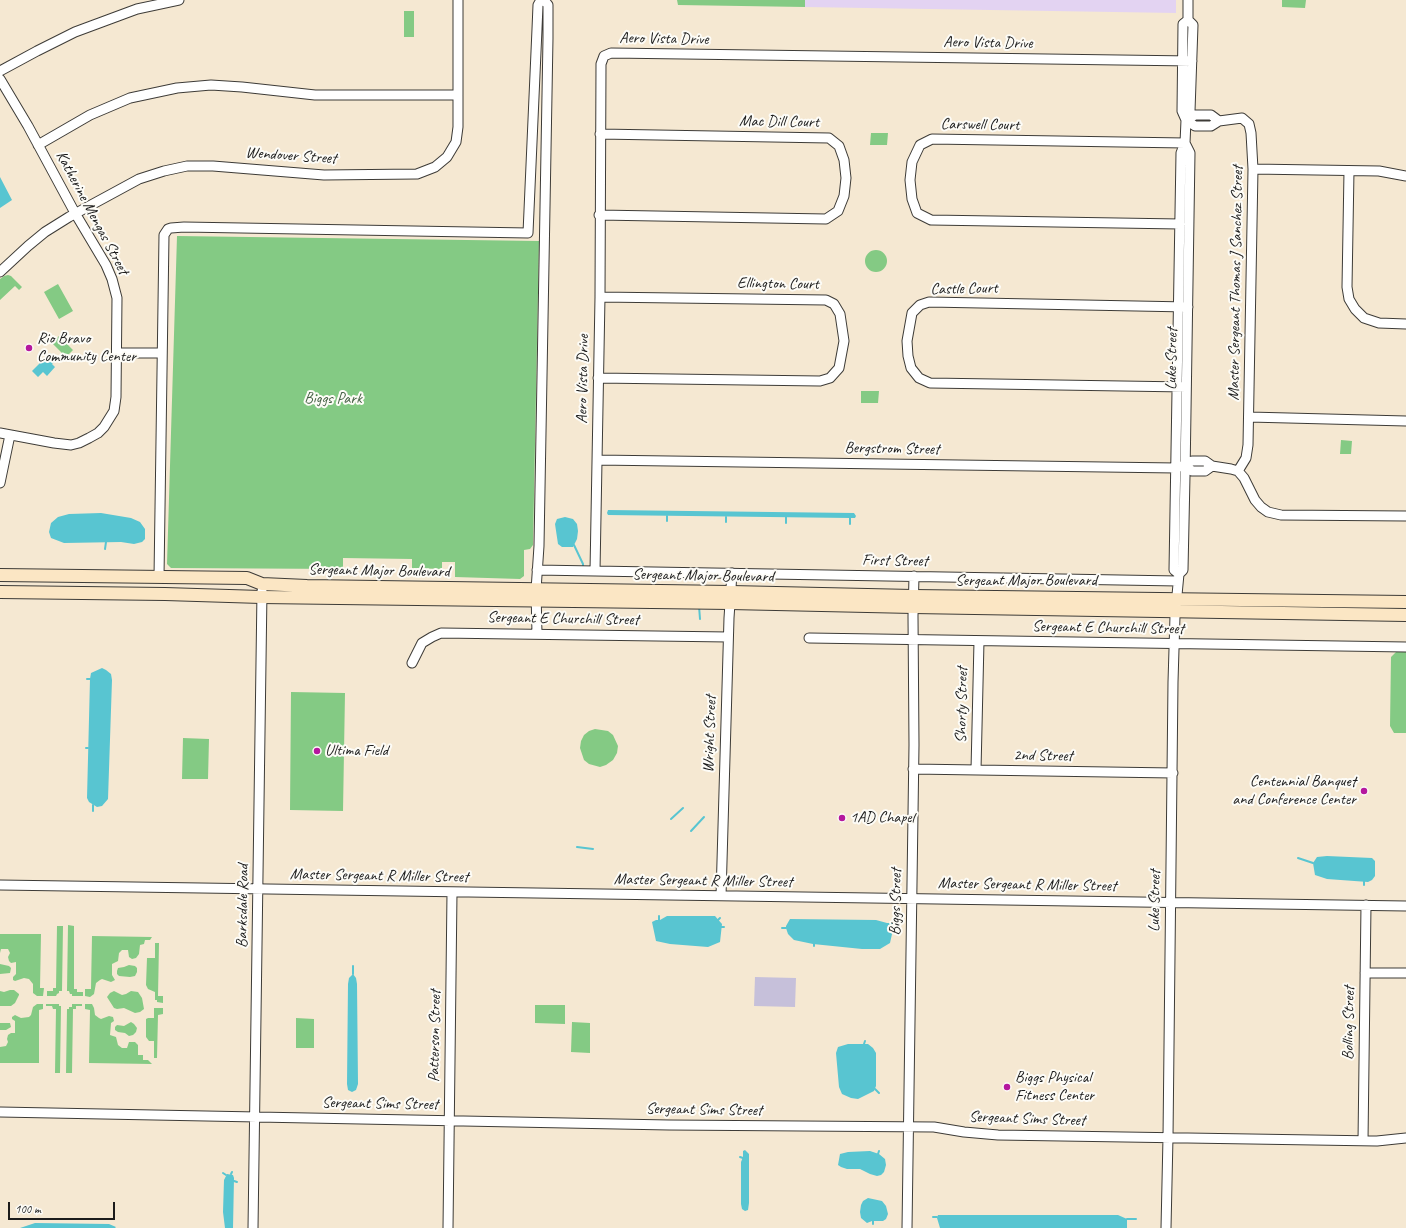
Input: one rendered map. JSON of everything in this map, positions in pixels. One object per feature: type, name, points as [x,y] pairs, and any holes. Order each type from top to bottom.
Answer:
[{"type":"street","points":[[0,71],[51,43],[101,21],[137,9],[178,0]]},
{"type":"street","name":"Wendover Street","points":[[0,272],[45,232],[75,213],[139,179],[164,171],[187,166],[238,167],[324,175],[417,174],[435,167],[447,157],[456,142],[458,127],[458,0]]},
{"type":"street","points":[[159,576],[164,235],[171,228],[528,233],[538,5],[541,0]]},
{"type":"street","points":[[537,634],[536,570],[540,538],[548,5],[544,0]]},
{"type":"street","name":"Luke Street","points":[[1183,307],[1180,224],[1181,153],[1185,143],[1186,120],[1182,111],[1187,61],[1183,24],[1188,20],[1188,0]]},
{"type":"street","name":"Aero Vista Drive","points":[[595,571],[600,296],[600,64],[604,56],[611,53],[1187,61]]},
{"type":"street","name":"Katherine Mengas Street","points":[[0,79],[106,265],[112,279],[117,298],[116,398],[114,411],[110,420],[98,433],[79,444],[71,445],[0,433]]},
{"type":"street","points":[[38,145],[96,112],[130,98],[177,88],[211,85],[315,95],[458,95]]},
{"type":"street","name":"Master Sergeant Thomas J Sanchez Street","points":[[1186,120],[1195,126],[1211,126],[1220,121],[1242,118],[1249,124],[1251,133],[1253,170],[1248,446],[1246,458],[1238,471]]},
{"type":"street","name":"Mac Dill Court","points":[[599,215],[826,218],[838,211],[844,196],[846,178],[844,160],[839,146],[829,138],[600,134]]},
{"type":"street","name":"Carswell Court","points":[[1180,224],[931,220],[917,213],[912,199],[910,180],[912,162],[920,145],[932,139],[1185,143]]},
{"type":"street","name":"Luke Street","points":[[1178,578],[1184,570],[1185,465],[1182,387],[1183,307],[1190,153],[1185,143]]},
{"type":"street","points":[[1253,170],[1379,171],[1406,176]]},
{"type":"street","points":[[1349,171],[1347,287],[1349,299],[1354,309],[1364,318],[1380,323],[1406,324]]},
{"type":"street","name":"Ellington Court","points":[[598,378],[820,381],[830,378],[839,368],[844,341],[840,314],[834,304],[826,300],[600,296]]},
{"type":"street","name":"Castle Court","points":[[1182,387],[930,382],[919,378],[912,368],[908,356],[907,341],[912,313],[920,305],[929,302],[1183,307]]},
{"type":"street","points":[[117,353],[162,353]]},
{"type":"street","name":"Luke Street","points":[[1166,1228],[1174,644],[1178,598],[1178,578],[1174,570],[1176,468],[1182,387]]},
{"type":"street","points":[[1249,417],[1406,421]]},
{"type":"street","points":[[0,483],[10,435]]},
{"type":"street","name":"Bergstrom Street","points":[[597,460],[1176,468],[1185,465],[1192,460],[1205,461],[1212,466],[1238,471]]},
{"type":"street","points":[[1238,471],[1244,478],[1255,500],[1268,512],[1281,515],[1406,516]]},
{"type":"street","name":"First Street","points":[[536,570],[914,576],[1178,578]]},
{"type":"street","name":"Wright Street","points":[[721,896],[728,637],[732,573]]},
{"type":"street","name":"Sergeant Major Boulevard","points":[[0,575],[247,578],[262,584],[536,596]]},
{"type":"street","name":"Biggs Street","points":[[907,1228],[912,898],[914,576]]},
{"type":"street","name":"Barksdale Road","points":[[253,1228],[262,584]]},
{"type":"street","name":"Sergeant Major Boulevard","points":[[0,592],[262,597],[536,596],[730,598],[913,602],[1176,611],[1406,615]]},
{"type":"street","name":"Sergeant Major Boulevard","points":[[913,602],[1178,598],[1406,602]]},
{"type":"street","name":"Sergeant E Churchill Street","points":[[412,663],[422,643],[441,633],[728,637]]},
{"type":"street","name":"Sergeant E Churchill Street","points":[[809,638],[1406,647]]},
{"type":"street","name":"Shorty Street","points":[[976,770],[979,641]]},
{"type":"street","name":"2nd Street","points":[[913,769],[1173,773]]},
{"type":"street","name":"Master Sergeant R Miller Street","points":[[0,885],[1406,906]]},
{"type":"street","name":"Patterson Street","points":[[448,1228],[448,1120],[452,892]]},
{"type":"street","name":"Bolling Street","points":[[1363,1141],[1366,905]]},
{"type":"street","points":[[1365,973],[1406,973]]},
{"type":"street","name":"Sergeant Sims Street","points":[[0,1112],[676,1125],[934,1127],[964,1132],[998,1135],[1363,1141],[1406,1138]]},
{"type":"shaded area","points":[[805,0],[1176,0],[1176,13],[805,7]]},
{"type":"shaded area","points":[[755,977],[796,978],[795,1007],[754,1006]]},
{"type":"green space","points":[[677,0],[805,0],[805,7],[678,5]]},
{"type":"green space","points":[[1282,0],[1306,0],[1305,8],[1282,7]]},
{"type":"green space","points":[[404,11],[414,11],[414,37],[404,37]]},
{"type":"green space","points":[[871,133],[888,133],[887,145],[870,145]]},
{"type":"green space","name":"Biggs Park","points":[[177,236],[539,241],[533,545],[530,549],[524,550],[524,576],[520,579],[455,577],[455,562],[442,562],[442,569],[412,568],[412,559],[343,558],[343,569],[171,568],[167,564]]},
{"type":"green space","points":[[876,250],[884,253],[887,261],[884,269],[876,272],[868,269],[865,261],[868,253]]},
{"type":"green space","points":[[8,275],[22,287],[19,290],[15,286],[0,300],[0,279]]},
{"type":"green space","points":[[58,284],[73,311],[59,319],[44,292]]},
{"type":"green space","points":[[59,336],[73,350],[66,357],[52,343]]},
{"type":"green space","points":[[861,391],[879,391],[878,403],[861,403]]},
{"type":"green space","points":[[1341,440],[1352,441],[1351,454],[1340,454]]},
{"type":"green space","points":[[1406,650],[1406,733],[1394,733],[1390,726],[1391,657],[1397,651]]},
{"type":"green space","name":"Ultima Field","points":[[291,692],[345,693],[343,811],[290,810]]},
{"type":"green space","points":[[595,729],[608,731],[613,735],[618,746],[617,753],[613,760],[600,767],[589,764],[584,760],[580,748],[584,735]]},
{"type":"green space","points":[[183,738],[209,739],[208,779],[182,779]]},
{"type":"green space","points":[[68,925],[74,926],[74,989],[77,989],[77,992],[83,992],[83,996],[72,996],[69,991],[67,991]]},
{"type":"green space","points":[[57,926],[63,926],[62,991],[59,991],[56,996],[47,996],[47,991],[53,991],[53,988],[56,988]]},
{"type":"green space","points":[[0,934],[41,934],[40,988],[44,988],[43,996],[37,996],[33,993],[33,984],[29,979],[24,978],[15,981],[13,980],[13,977],[16,974],[16,962],[11,963],[9,961],[8,957],[10,953],[8,949],[1,949],[0,953]]},
{"type":"green space","points":[[92,936],[152,937],[150,940],[145,940],[144,944],[140,945],[139,954],[136,958],[132,959],[129,957],[128,950],[122,950],[119,953],[118,961],[112,964],[112,975],[115,980],[111,982],[102,979],[100,980],[96,983],[94,994],[90,997],[85,996],[85,989],[91,989]]},
{"type":"green space","points":[[155,943],[159,943],[158,996],[163,996],[163,1003],[155,1000],[155,992],[148,989],[146,985],[147,958],[155,958]]},
{"type":"green space","points":[[0,964],[9,966],[11,968],[10,973],[0,974]]},
{"type":"green space","points":[[129,965],[137,968],[135,976],[119,976],[117,974],[118,968]]},
{"type":"green space","points":[[14,990],[19,994],[15,1003],[11,1006],[0,1006],[0,991],[4,992]]},
{"type":"green space","points":[[114,991],[122,995],[131,991],[138,992],[142,998],[144,1009],[135,1013],[124,1008],[114,1008],[107,997]]},
{"type":"green space","points":[[37,1004],[43,1004],[43,1009],[39,1010],[39,1063],[0,1063],[0,1047],[6,1046],[8,1042],[8,1035],[15,1033],[15,1021],[12,1017],[15,1015],[21,1018],[29,1017],[33,1007]]},
{"type":"green space","points":[[46,1004],[59,1004],[59,1006],[61,1006],[60,1073],[55,1073],[56,1009],[53,1009],[52,1006],[46,1006]]},
{"type":"green space","points":[[72,1004],[82,1004],[82,1006],[76,1006],[76,1009],[73,1009],[72,1073],[66,1073],[67,1009],[72,1007]]},
{"type":"green space","points":[[85,1004],[92,1004],[95,1015],[101,1019],[109,1016],[113,1017],[114,1021],[111,1023],[110,1035],[116,1037],[118,1045],[122,1048],[127,1048],[129,1042],[135,1042],[138,1045],[138,1055],[143,1055],[143,1060],[148,1060],[152,1064],[89,1063],[90,1010],[85,1009]]},
{"type":"green space","points":[[535,1005],[565,1005],[565,1024],[535,1023]]},
{"type":"green space","points":[[154,1008],[163,1008],[163,1014],[158,1015],[157,1058],[154,1058],[154,1041],[149,1041],[146,1037],[146,1019],[154,1018]]},
{"type":"green space","points":[[296,1018],[314,1019],[314,1048],[296,1048]]},
{"type":"green space","points":[[131,1022],[137,1028],[133,1035],[129,1036],[115,1030],[117,1025],[124,1026]]},
{"type":"green space","points":[[572,1022],[590,1023],[590,1053],[571,1052]]},
{"type":"green space","points":[[0,1023],[10,1023],[11,1027],[6,1030],[0,1030]]},
{"type":"water","points":[[0,177],[12,200],[0,208]]},
{"type":"water","points":[[50,353],[56,359],[52,364],[55,367],[47,376],[43,372],[38,377],[32,371]]},
{"type":"water","points":[[608,510],[854,513],[856,516],[855,518],[850,518],[608,515]]},
{"type":"water","points":[[101,513],[131,518],[140,522],[145,529],[145,539],[142,542],[134,544],[121,542],[64,543],[51,538],[49,532],[51,523],[58,517],[69,514]]},
{"type":"water","points":[[565,517],[573,519],[577,524],[577,539],[573,547],[562,547],[558,544],[555,524],[557,519]]},
{"type":"water","points":[[102,668],[111,674],[112,680],[108,799],[102,806],[97,807],[89,802],[87,798],[90,679],[91,673]]},
{"type":"water","points":[[1317,857],[1372,858],[1375,861],[1375,876],[1368,882],[1327,879],[1315,875],[1313,863]]},
{"type":"water","points":[[667,916],[715,916],[722,924],[720,942],[708,947],[670,944],[656,941],[652,922]]},
{"type":"water","points":[[790,919],[876,920],[887,923],[892,934],[890,943],[880,949],[862,949],[813,944],[794,940],[788,934],[786,926]]},
{"type":"water","points":[[353,974],[356,978],[357,984],[358,1084],[356,1090],[352,1092],[348,1090],[347,1084],[348,984],[349,978]]},
{"type":"water","points":[[848,1044],[868,1044],[876,1053],[876,1086],[874,1091],[858,1099],[842,1094],[839,1087],[836,1053],[838,1047]]},
{"type":"water","points":[[745,1150],[749,1154],[749,1203],[748,1210],[745,1211],[742,1209],[741,1204],[741,1162],[743,1151]]},
{"type":"water","points":[[870,1151],[879,1154],[885,1159],[886,1165],[884,1172],[881,1175],[877,1176],[860,1169],[847,1169],[838,1165],[840,1154]]},
{"type":"water","points":[[227,1174],[233,1175],[234,1178],[233,1228],[225,1228],[223,1212],[224,1180]]},
{"type":"water","points":[[868,1198],[882,1201],[886,1206],[888,1214],[886,1219],[883,1221],[872,1221],[867,1223],[861,1218],[861,1205],[863,1201]]},
{"type":"water","points":[[938,1215],[1118,1215],[1127,1219],[1127,1228],[940,1228],[937,1218]]},
{"type":"water","points":[[35,1223],[109,1224],[116,1227],[20,1228]]},
{"type":"waterway","points":[[667,516],[667,521]]},
{"type":"waterway","points":[[726,517],[726,522]]},
{"type":"waterway","points":[[786,517],[786,523]]},
{"type":"waterway","points":[[850,518],[850,524]]},
{"type":"waterway","points":[[105,549],[106,542]]},
{"type":"waterway","points":[[574,545],[583,564],[583,568]]},
{"type":"waterway","points":[[699,606],[700,619]]},
{"type":"waterway","points":[[93,805],[93,811]]},
{"type":"waterway","points":[[671,819],[683,808]]},
{"type":"waterway","points":[[691,831],[704,817]]},
{"type":"waterway","points":[[577,847],[593,849]]},
{"type":"waterway","points":[[1298,858],[1313,863]]},
{"type":"waterway","points":[[887,924],[892,924]]},
{"type":"waterway","points":[[353,966],[353,974]]},
{"type":"waterway","points":[[875,1089],[879,1093]]},
{"type":"waterway","points":[[1127,1219],[1136,1219]]},
{"type":"place","name":"Rio Bravo Community Center","points":[[29,348]]},
{"type":"place","name":"Ultima Field","points":[[317,751]]},
{"type":"place","name":"Centennial Banquet and Conference Center","points":[[1364,791]]},
{"type":"place","name":"1AD Chapel","points":[[842,818]]},
{"type":"place","name":"Biggs Physical Fitness Center","points":[[1007,1087]]}]
